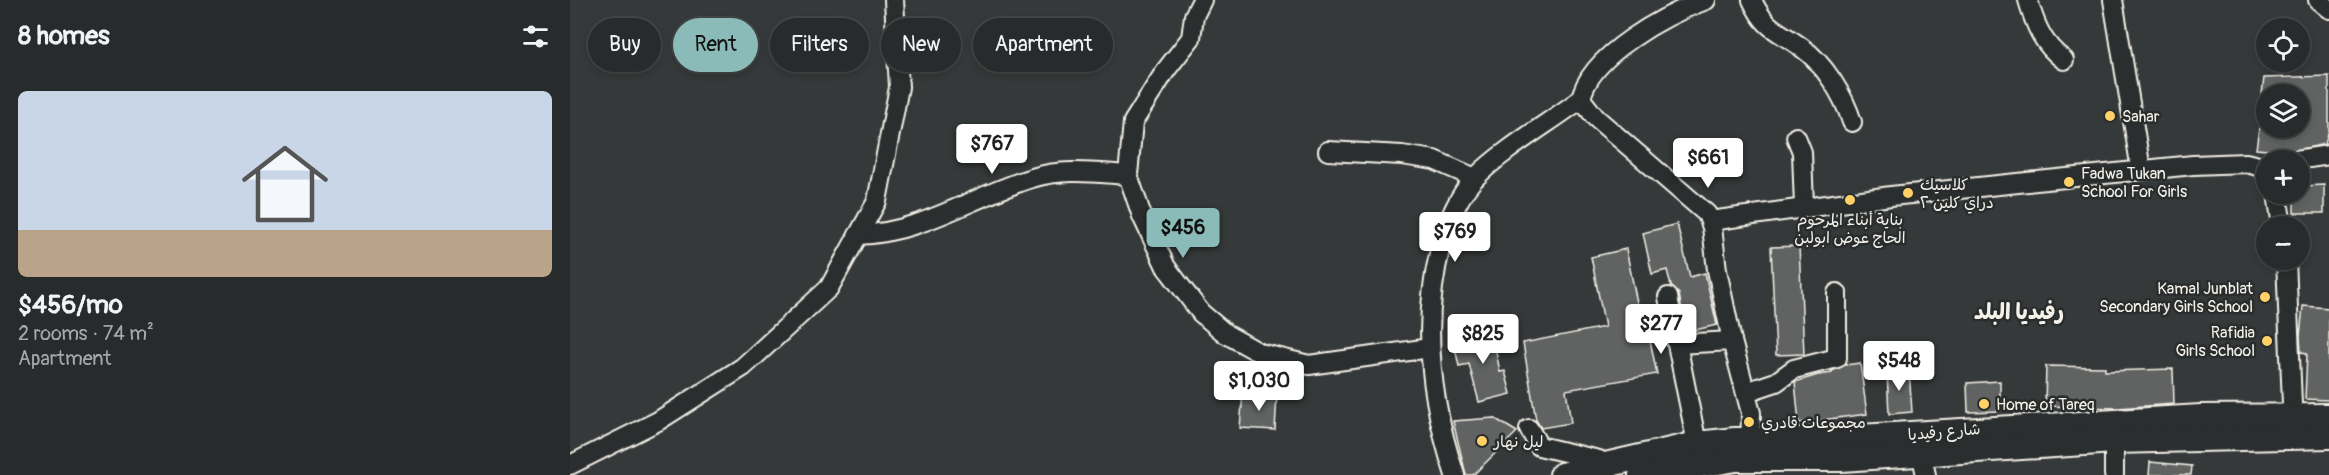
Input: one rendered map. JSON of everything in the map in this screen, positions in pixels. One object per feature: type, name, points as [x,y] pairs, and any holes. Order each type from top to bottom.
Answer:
[{"type":"main road","name":"شارع رفيديا","points":[[1562,475],[1696,444],[1808,458],[1924,464],[2114,441],[2293,426],[2329,416]]},
{"type":"main road","name":"شارع رفيديا","points":[[1808,458],[2201,417],[2293,426],[2329,436]]},
{"type":"main road","name":"شارع رفيديا","points":[[1641,475],[1695,464],[1750,449]]},
{"type":"street","points":[[570,465],[658,422],[743,367],[829,288],[877,201],[898,87],[894,0]]},
{"type":"street","points":[[1202,0],[1194,16],[1191,38],[1166,70],[1133,122],[1128,176],[1142,216],[1166,267],[1201,314],[1226,334],[1260,353],[1309,365],[1430,348]]},
{"type":"street","points":[[1455,475],[1441,428],[1430,348],[1429,318],[1433,277],[1456,204],[1475,178],[1581,99],[1583,89],[1598,66],[1676,11],[1706,0]]},
{"type":"street","points":[[1752,0],[1769,28],[1802,47],[1828,76],[1846,104],[1852,122]]},
{"type":"street","points":[[2028,0],[2034,21],[2049,50],[2064,60]]},
{"type":"street","points":[[2113,0],[2141,170]]},
{"type":"street","points":[[2318,0],[2329,9]]},
{"type":"street","points":[[1581,99],[1596,118],[1700,206],[1710,221],[1717,270],[1732,341],[1746,392],[1750,449]]},
{"type":"street","points":[[1796,137],[1802,152],[1804,207]]},
{"type":"street","points":[[1328,151],[1402,155],[1434,160],[1475,178]]},
{"type":"street","points":[[2310,158],[2329,155]]},
{"type":"street","points":[[1710,221],[1804,207],[2141,170],[2246,163],[2256,167]]},
{"type":"street","points":[[858,235],[883,234],[918,225],[1032,177],[1067,171],[1128,176]]},
{"type":"street","points":[[2286,270],[2293,426]]},
{"type":"street","points":[[1746,392],[1776,382],[1794,369],[1837,358],[1837,293]]},
{"type":"street","points":[[1668,297],[1696,444]]},
{"type":"street","points":[[1677,344],[1732,341]]},
{"type":"street","points":[[1529,429],[1539,446],[1599,459],[1604,464]]},
{"type":"street","points":[[2114,441],[2114,475]]},
{"type":"building","points":[[2329,76],[2329,131],[2325,144],[2298,150],[2256,149],[2258,138],[2310,138],[2310,84],[2263,84],[2264,78]]},
{"type":"building","points":[[2324,185],[2324,213],[2294,213],[2294,204],[2310,204],[2310,186]]},
{"type":"building","points":[[1677,224],[1690,277],[1705,273],[1717,325],[1686,332],[1679,294],[1671,286],[1667,270],[1652,274],[1643,233]]},
{"type":"building","points":[[1799,246],[1804,354],[1776,355],[1771,247]]},
{"type":"building","points":[[1626,249],[1640,317],[1645,316],[1657,374],[1566,390],[1571,423],[1541,428],[1536,420],[1523,343],[1605,327],[1591,257]]},
{"type":"building","points":[[2303,306],[2329,308],[2329,400],[2305,399],[2307,353],[2301,352],[2300,336]]},
{"type":"building","points":[[1492,331],[1500,372],[1505,371],[1511,394],[1479,402],[1469,364],[1459,366],[1453,339]]},
{"type":"building","points":[[1860,363],[1867,414],[1799,423],[1795,382],[1832,373],[1845,365]]},
{"type":"building","points":[[2046,366],[2105,367],[2105,371],[2173,369],[2174,404],[2117,408],[2045,406]]},
{"type":"building","points":[[1909,370],[1912,412],[1889,414],[1887,372]]},
{"type":"building","name":"Home of Tareq","points":[[2000,381],[2000,411],[1968,412],[1967,383]]},
{"type":"building","points":[[1243,393],[1277,395],[1275,430],[1240,428]]},
{"type":"building","name":"ليل نهار","points":[[1494,418],[1517,432],[1473,475],[1466,475],[1453,421]]},
{"type":"building","points":[[2150,462],[2192,466],[2191,475],[2149,475]]},
{"type":"place","name":"Sahar","points":[[2110,116]]},
{"type":"place","name":"Fadwa Tukan School For Girls","points":[[2069,182]]},
{"type":"place","name":"كلاسيك دراي كلين ٢","points":[[1908,193]]},
{"type":"place","name":"بناية أبناء المرحوم الحاج عوض ابولبن","points":[[1850,200]]},
{"type":"place","name":"Kamal Junblat Secondary Girls School","points":[[2265,297]]},
{"type":"place","name":"Rafidia Girls School","points":[[2267,341]]},
{"type":"place","name":"Home of Tareq","points":[[1984,404]]},
{"type":"place","name":"مجموعات قادري","points":[[1749,422]]},
{"type":"place","name":"ليل نهار","points":[[1482,441]]},
{"type":"district","name":"رفيديا البلد","points":[[2019,311]]}]
